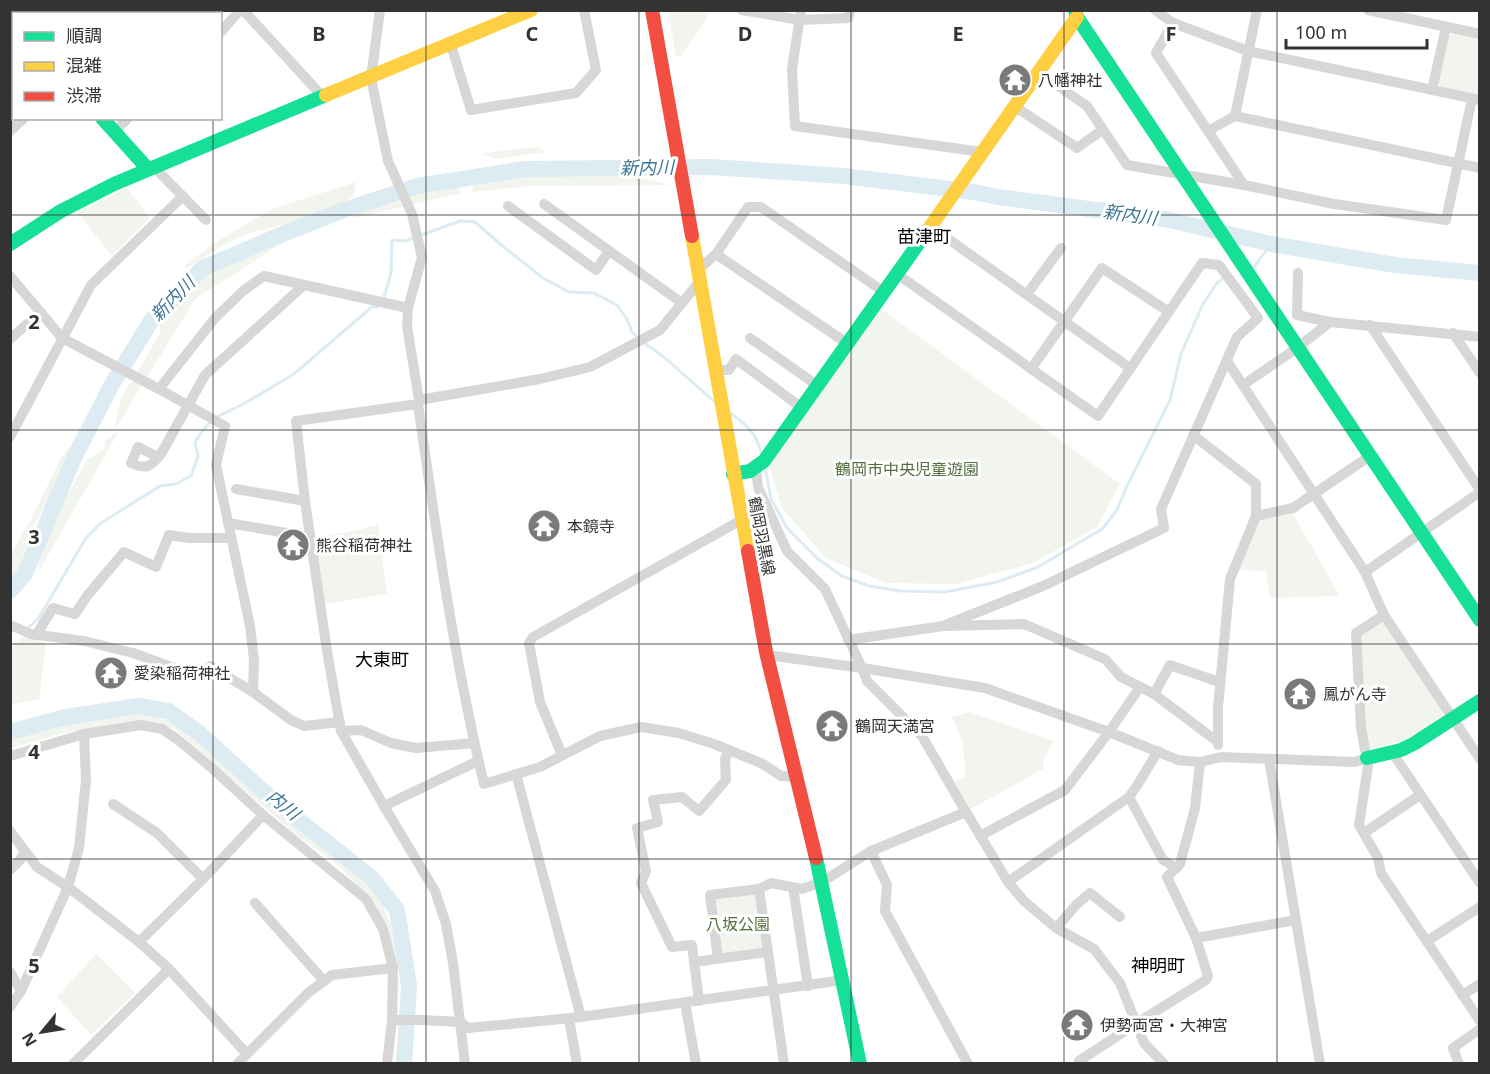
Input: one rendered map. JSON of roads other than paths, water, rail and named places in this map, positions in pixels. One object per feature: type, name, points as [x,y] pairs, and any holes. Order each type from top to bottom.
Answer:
[{"type":"street","points":[[222,31],[242,10],[323,97]]},
{"type":"street","points":[[380,10],[371,78],[388,161],[412,214],[422,257],[408,308],[407,326],[433,509],[474,742],[484,784],[540,767],[600,736],[641,727],[679,733],[763,764],[781,776],[796,777]]},
{"type":"street","points":[[12,240],[76,202],[151,168],[451,45],[503,16],[531,10]]},
{"type":"street","points":[[451,45],[471,110],[576,93],[596,70],[584,10]]},
{"type":"street","name":"鶴岡羽黒線","points":[[652,10],[767,655],[822,882],[860,1064]]},
{"type":"street","points":[[742,10],[848,18],[850,10]]},
{"type":"street","points":[[1038,72],[1087,106],[1127,165],[1244,185],[1334,204],[1446,220],[1458,164],[1476,100],[1248,51],[1173,23],[1155,10]]},
{"type":"street","points":[[1235,116],[1257,10]]},
{"type":"street","points":[[1368,10],[1479,34]]},
{"type":"street","points":[[734,474],[745,474],[764,461],[885,292],[1078,13],[1164,147],[1479,620]]},
{"type":"street","points":[[801,15],[792,69],[795,126],[982,152]]},
{"type":"street","points":[[1173,23],[1156,53],[1244,185]]},
{"type":"street","points":[[1432,90],[1446,27]]},
{"type":"street","points":[[1014,106],[1077,148],[1102,130]]},
{"type":"street","points":[[1208,130],[1235,116],[1479,168]]},
{"type":"street","points":[[10,131],[22,120]]},
{"type":"street","points":[[104,120],[206,220]]},
{"type":"street","points":[[114,132],[126,120]]},
{"type":"street","points":[[10,437],[91,285],[183,196]]},
{"type":"street","points":[[544,204],[682,303]]},
{"type":"street","points":[[508,206],[596,270],[609,251]]},
{"type":"street","points":[[465,1064],[453,963],[435,891],[340,726],[310,537],[296,421],[418,402],[590,367],[660,330],[682,303],[748,207],[761,207],[885,292]]},
{"type":"street","points":[[928,229],[1027,294],[1131,368]]},
{"type":"street","points":[[1027,294],[1061,248]]},
{"type":"street","points":[[716,254],[848,344]]},
{"type":"street","points":[[897,274],[1098,416],[1202,263],[1219,266],[1258,318],[1237,337],[1193,435],[1161,509],[1164,528],[1044,586],[943,626]]},
{"type":"street","points":[[1031,369],[1102,268],[1169,312]]},
{"type":"street","points":[[1298,273],[1297,315],[1330,322],[1479,337]]},
{"type":"street","points":[[10,276],[62,338],[225,426],[216,465],[250,626],[254,660],[253,692]]},
{"type":"street","points":[[155,387],[215,318],[243,291],[264,276],[408,308]]},
{"type":"street","points":[[158,457],[205,375],[304,285]]},
{"type":"street","points":[[10,339],[40,312]]},
{"type":"street","points":[[1243,385],[1330,322]]},
{"type":"street","points":[[1365,572],[1479,491],[1370,325]]},
{"type":"street","points":[[1453,333],[1479,374]]},
{"type":"street","points":[[750,338],[818,386]]},
{"type":"street","points":[[715,370],[729,370],[736,359],[802,408]]},
{"type":"street","points":[[1227,361],[1365,572],[1384,615],[1479,759]]},
{"type":"street","points":[[1193,435],[1256,484],[1256,516],[1230,579],[1219,682],[1218,742],[1221,758]]},
{"type":"street","points":[[1256,516],[1293,508],[1370,456]]},
{"type":"street","points":[[756,468],[758,487],[787,551],[825,589],[867,681],[922,736],[1008,882],[1024,901],[1056,928],[1094,949],[1120,983],[1144,1043],[1164,1064]]},
{"type":"street","points":[[236,489],[305,501]]},
{"type":"street","points":[[562,755],[540,702],[529,643],[533,637],[743,519]]},
{"type":"street","points":[[228,523],[310,537]]},
{"type":"street","points":[[36,635],[53,608],[75,614],[124,552],[156,567],[169,535],[189,538],[231,538]]},
{"type":"street","points":[[1384,615],[1356,633],[1360,728],[1368,766],[1359,825],[1378,858],[1381,873],[1479,1021]]},
{"type":"street","points":[[848,640],[943,626],[1024,624],[1105,659],[1121,677],[1154,694],[1218,742]]},
{"type":"street","points":[[12,627],[36,635],[84,641],[133,653],[196,676],[210,666],[253,692],[291,720],[304,726],[340,726],[361,730],[391,743],[416,748],[474,742]]},
{"type":"street","points":[[767,655],[985,688],[1109,732],[1178,760],[1200,762],[1221,758],[1355,762],[1415,743],[1479,701]]},
{"type":"street","points":[[1154,694],[1170,665],[1219,682]]},
{"type":"street","points":[[980,836],[1065,790],[1140,687]]},
{"type":"street","points":[[10,756],[84,734],[141,725],[162,729],[177,739],[263,815],[366,899],[383,928],[393,968],[392,1020],[387,1064]]},
{"type":"street","points":[[10,1007],[21,991],[68,887],[79,848],[86,780],[84,734]]},
{"type":"street","points":[[699,1001],[692,945],[672,947],[641,883],[646,871],[637,828],[658,822],[653,800],[682,797],[699,811],[726,780],[725,759],[729,750]]},
{"type":"street","points":[[1008,882],[1129,797],[1158,752]]},
{"type":"street","points":[[1392,752],[1479,883]]},
{"type":"street","points":[[1269,759],[1320,1064]]},
{"type":"street","points":[[384,806],[478,761]]},
{"type":"street","points":[[1079,1064],[1079,1060],[1206,981],[1208,976],[1196,938],[1167,877],[1180,864],[1195,808],[1200,762]]},
{"type":"street","points":[[516,774],[581,1017]]},
{"type":"street","points":[[1364,833],[1420,795]]},
{"type":"street","points":[[1129,797],[1163,860],[1177,868]]},
{"type":"street","points":[[113,804],[157,833],[203,879]]},
{"type":"street","points":[[718,958],[710,896],[759,889],[771,883],[802,889],[822,882],[871,851],[966,812]]},
{"type":"street","points":[[139,942],[263,815]]},
{"type":"street","points":[[10,831],[37,867],[68,887],[139,942],[169,969],[247,1054]]},
{"type":"street","points":[[10,870],[25,851]]},
{"type":"street","points":[[871,851],[887,885],[885,911],[968,1064]]},
{"type":"street","points":[[793,887],[808,986]]},
{"type":"street","points":[[759,889],[784,1064]]},
{"type":"street","points":[[1056,928],[1090,893],[1120,917]]},
{"type":"street","points":[[255,903],[324,981]]},
{"type":"street","points":[[1427,941],[1479,907]]},
{"type":"street","points":[[1196,938],[1296,920]]},
{"type":"street","points":[[694,962],[768,952]]},
{"type":"street","points":[[237,1064],[308,993],[332,975],[393,968]]},
{"type":"street","points":[[73,1064],[169,969]]},
{"type":"street","points":[[10,972],[21,991]]},
{"type":"street","points":[[392,1020],[460,1022],[468,1028],[581,1017],[843,980]]},
{"type":"street","points":[[1462,995],[1479,984]]},
{"type":"street","points":[[685,1003],[696,1064]]},
{"type":"street","points":[[568,1018],[577,1064]]},
{"type":"street","points":[[1459,1064],[1453,1047],[1479,1029]]},
{"type":"waterway","name":"新内川","points":[[10,591],[25,574],[74,458],[111,386],[153,318],[203,268],[344,210],[417,186],[525,169],[712,167],[844,176],[1165,219],[1271,244],[1395,265],[1480,273]]},
{"type":"waterway","points":[[383,301],[391,273],[392,240],[405,241],[460,221],[475,222],[543,278],[569,292],[594,293],[617,305],[627,319],[632,332],[638,338]]},
{"type":"waterway","points":[[1251,269],[1271,244]]},
{"type":"waterway","points":[[765,467],[771,499],[787,528],[818,559],[842,576],[869,586],[901,591],[945,592],[997,582],[1038,567],[1102,529],[1117,510],[1170,400],[1181,354],[1203,304],[1217,283],[1225,277]]},
{"type":"waterway","points":[[215,418],[294,374],[373,306],[378,307]]},
{"type":"waterway","points":[[643,342],[664,357],[716,403]]},
{"type":"waterway","points":[[729,412],[750,430],[757,440],[762,455]]},
{"type":"waterway","points":[[27,629],[38,619],[86,538],[101,523],[160,486],[176,484],[191,476],[198,456],[195,442],[210,422]]},
{"type":"waterway","name":"内川","points":[[10,732],[65,717],[139,706],[168,711],[198,732],[272,799],[372,878],[397,910],[409,985],[404,1064]]},
{"type":"place","name":"八幡神社","points":[[1015,80]]},
{"type":"place","name":"本鏡寺","points":[[544,526]]},
{"type":"place","name":"熊谷稲荷神社","points":[[293,545]]},
{"type":"place","name":"愛染稲荷神社","points":[[111,673]]},
{"type":"place","name":"鳳がん寺","points":[[1300,694]]},
{"type":"place","name":"鶴岡天満宮","points":[[832,726]]},
{"type":"place","name":"伊勢両宮・大神宮","points":[[1077,1025]]},
{"type":"district","name":"苗津町","points":[[924,237]]},
{"type":"district","name":"大東町","points":[[382,660]]},
{"type":"district","name":"神明町","points":[[1158,966]]},
{"type":"park label","name":"鶴岡市中央児童遊園","points":[[907,469]]},
{"type":"park label","name":"八坂公園","points":[[738,924]]}]
